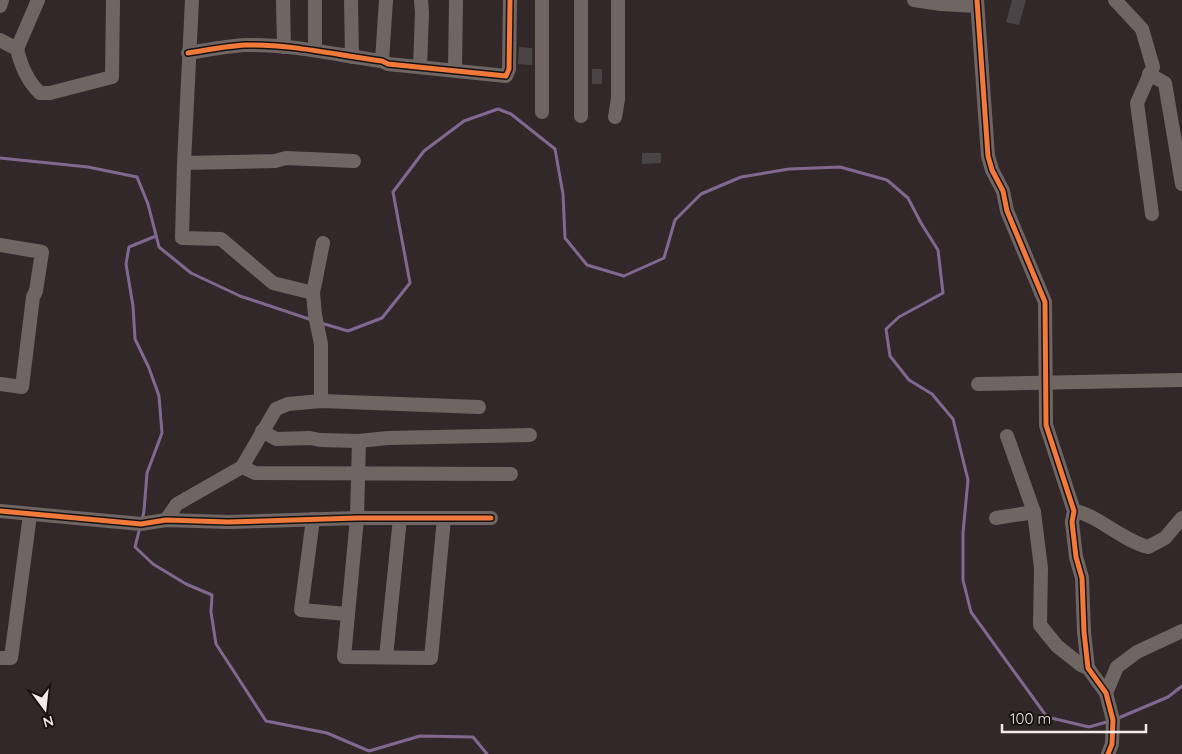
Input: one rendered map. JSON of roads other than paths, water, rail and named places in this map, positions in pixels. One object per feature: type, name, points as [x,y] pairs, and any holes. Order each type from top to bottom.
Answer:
[{"type":"street","points":[[0,6],[2,0]]},
{"type":"street","points":[[38,0],[17,49],[22,67],[34,87],[40,93],[50,93],[112,77],[113,0]]},
{"type":"street","points":[[192,0],[188,53],[182,238],[221,239],[273,283],[313,293]]},
{"type":"street","points":[[283,0],[284,47]]},
{"type":"street","points":[[315,0],[315,50]]},
{"type":"street","points":[[351,0],[352,57]]},
{"type":"street","points":[[382,61],[386,0]]},
{"type":"street","points":[[420,67],[421,0]]},
{"type":"street","points":[[455,70],[456,0]]},
{"type":"street","points":[[188,53],[244,45],[284,47],[315,50],[382,61],[388,64],[506,76],[508,69],[510,0]]},
{"type":"street","points":[[542,0],[542,112]]},
{"type":"street","points":[[581,0],[581,116]]},
{"type":"street","points":[[615,118],[618,98],[618,0]]},
{"type":"street","points":[[914,0],[940,4],[977,3],[988,156],[992,170],[1003,191],[1007,211],[1045,302],[1046,425],[1074,512],[1072,522],[1076,557],[1082,578],[1084,632],[1088,668],[1106,693],[1113,720],[1112,744],[1108,754]]},
{"type":"street","points":[[1115,0],[1142,29],[1152,67],[1137,103],[1152,214]]},
{"type":"street","points":[[0,40],[17,49]]},
{"type":"street","points":[[1149,74],[1165,83],[1182,184]]},
{"type":"street","points":[[184,163],[275,161],[286,158],[354,161]]},
{"type":"street","points":[[321,401],[321,344],[316,322],[313,293],[323,243]]},
{"type":"street","points":[[0,245],[42,252],[36,291],[32,297],[22,387],[0,384]]},
{"type":"street","points":[[978,384],[1182,380]]},
{"type":"street","points":[[166,520],[177,504],[242,467],[276,409],[288,404],[321,401],[479,407]]},
{"type":"street","points":[[262,431],[276,439],[310,438],[359,441],[388,438],[530,435]]},
{"type":"street","points":[[1007,436],[1034,512],[1041,568],[1040,625],[1057,646],[1081,665],[1088,668]]},
{"type":"street","points":[[359,441],[357,518],[344,657],[432,658],[444,518]]},
{"type":"street","points":[[242,467],[254,473],[511,474]]},
{"type":"street","points":[[0,511],[141,524],[166,520],[228,522],[357,518],[491,518]]},
{"type":"street","points":[[996,518],[1034,512]]},
{"type":"street","points":[[1074,512],[1082,512],[1114,532],[1148,547],[1165,538],[1182,518]]},
{"type":"street","points":[[0,658],[11,658],[30,515]]},
{"type":"street","points":[[386,657],[400,518]]},
{"type":"street","points":[[312,519],[302,610],[348,614]]},
{"type":"street","points":[[1106,693],[1117,667],[1137,652],[1182,631]]},
{"type":"waterway","points":[[321,323],[348,331],[382,318],[410,283],[393,192],[424,151],[464,121],[498,109],[511,114],[555,149],[563,194],[565,238],[587,265],[624,276],[664,258],[675,220],[701,194],[741,177],[789,169],[840,167],[887,180],[908,198],[938,250],[943,293],[899,317],[886,329],[890,356],[909,380],[932,394],[953,419],[968,480],[963,533],[963,580],[971,612],[1047,717],[1089,727],[1110,721]]},
{"type":"waterway","points":[[0,158],[88,167],[137,177],[148,204],[159,247],[191,273],[240,296],[312,320]]},
{"type":"waterway","points":[[142,521],[147,473],[162,433],[159,396],[149,368],[135,339],[133,306],[126,264],[129,247],[156,236]]},
{"type":"waterway","points":[[140,527],[135,547],[153,564],[186,584],[212,595],[211,612],[216,644],[266,721],[327,733],[369,751],[420,736],[473,737],[487,754]]},
{"type":"waterway","points":[[1116,719],[1168,697],[1182,686]]}]
